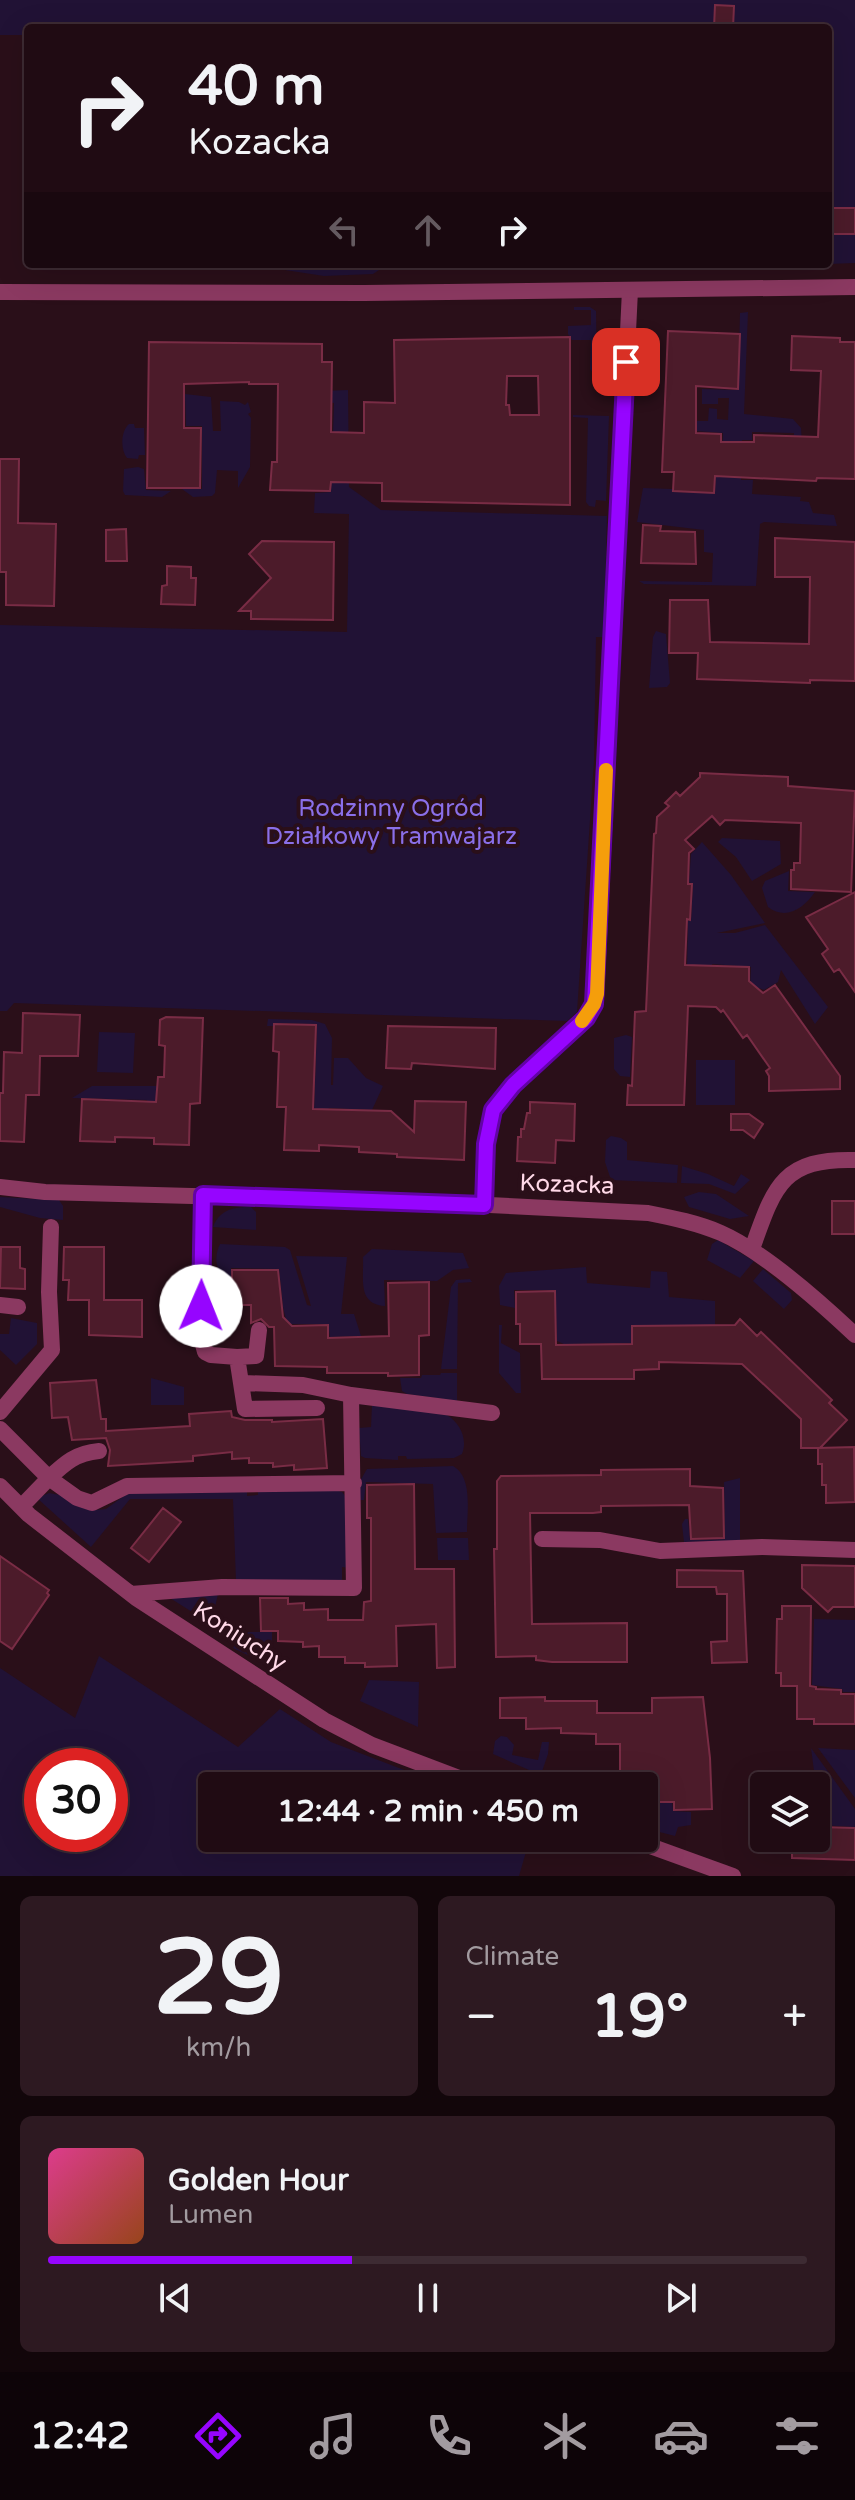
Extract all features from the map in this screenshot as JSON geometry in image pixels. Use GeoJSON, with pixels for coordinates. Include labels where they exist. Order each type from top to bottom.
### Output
{"type":"FeatureCollection","features":[{"type":"Feature","properties":{"kind":"street"},"geometry":{"type":"LineString","coordinates":[[0,292],[364,293],[855,287]]}},
{"type":"Feature","properties":{"kind":"street"},"geometry":{"type":"LineString","coordinates":[[484,1205],[486,1144],[493,1110],[513,1085],[586,1018],[596,999],[630,290]]}},
{"type":"Feature","properties":{"kind":"street"},"geometry":{"type":"LineString","coordinates":[[752,1249],[763,1217],[788,1176],[807,1163],[855,1160]]}},
{"type":"Feature","properties":{"kind":"street","name":"Kozacka"},"geometry":{"type":"LineString","coordinates":[[0,1187],[45,1192],[203,1195],[648,1213],[720,1232],[752,1249],[855,1335]]}},
{"type":"Feature","properties":{"kind":"street"},"geometry":{"type":"LineString","coordinates":[[203,1195],[202,1346],[211,1355],[256,1356],[259,1330]]}},
{"type":"Feature","properties":{"kind":"street"},"geometry":{"type":"LineString","coordinates":[[0,1412],[52,1350],[49,1292],[51,1227]]}},
{"type":"Feature","properties":{"kind":"street"},"geometry":{"type":"LineString","coordinates":[[0,1305],[18,1307]]}},
{"type":"Feature","properties":{"kind":"street"},"geometry":{"type":"LineString","coordinates":[[237,1357],[243,1383],[238,1409],[317,1408]]}},
{"type":"Feature","properties":{"kind":"street"},"geometry":{"type":"LineString","coordinates":[[243,1383],[303,1385],[351,1395],[492,1413]]}},
{"type":"Feature","properties":{"kind":"street"},"geometry":{"type":"LineString","coordinates":[[131,1594],[222,1587],[354,1588],[351,1395]]}},
{"type":"Feature","properties":{"kind":"street"},"geometry":{"type":"LineString","coordinates":[[0,1429],[49,1478],[77,1498],[92,1503],[98,1503],[127,1486],[354,1483]]}},
{"type":"Feature","properties":{"kind":"street"},"geometry":{"type":"LineString","coordinates":[[21,1507],[70,1458],[99,1451]]}},
{"type":"Feature","properties":{"kind":"street","name":"Koniuchy"},"geometry":{"type":"LineString","coordinates":[[0,1486],[79,1556],[131,1594],[324,1720],[372,1745],[443,1772]]}},
{"type":"Feature","properties":{"kind":"street"},"geometry":{"type":"LineString","coordinates":[[542,1539],[608,1540],[660,1551],[762,1547],[855,1550]]}},
{"type":"Feature","properties":{"kind":"street"},"geometry":{"type":"LineString","coordinates":[[658,1849],[733,1876]]}},
{"type":"Feature","properties":{"kind":"green space"},"geometry":{"type":"Polygon","coordinates":[[[0,0],[855,0],[855,263],[832,264],[832,24],[24,24],[24,35],[0,35],[0,0]]]}},
{"type":"Feature","properties":{"kind":"green space"},"geometry":{"type":"Polygon","coordinates":[[[271,268],[382,268],[373,274],[324,276],[271,268]]]}},
{"type":"Feature","properties":{"kind":"green space"},"geometry":{"type":"Polygon","coordinates":[[[574,307],[590,307],[596,311],[597,378],[590,369],[591,340],[572,340],[568,334],[568,326],[591,325],[591,310],[574,310],[574,307]]]}},
{"type":"Feature","properties":{"kind":"green space"},"geometry":{"type":"Polygon","coordinates":[[[748,312],[744,414],[793,419],[801,428],[802,444],[793,443],[794,433],[752,432],[752,440],[742,440],[741,480],[753,480],[752,494],[801,497],[800,501],[809,502],[813,513],[834,515],[837,526],[760,524],[756,586],[644,584],[639,581],[712,582],[713,553],[704,552],[704,530],[637,522],[643,488],[715,493],[716,464],[722,461],[723,433],[696,431],[697,421],[708,421],[709,408],[717,409],[717,419],[728,420],[729,398],[718,398],[718,404],[702,404],[702,389],[738,390],[740,313],[748,312]]]}},
{"type":"Feature","properties":{"kind":"green space","name":"Rodzinny Ogród Działkowy Tramwajarz"},"geometry":{"type":"Polygon","coordinates":[[[348,390],[349,487],[381,510],[607,516],[604,637],[596,637],[594,761],[577,1012],[567,1021],[14,1003],[7,1011],[0,1011],[0,625],[347,632],[349,514],[314,513],[315,493],[331,492],[334,403],[323,402],[323,391],[348,390]]]}},
{"type":"Feature","properties":{"kind":"green space"},"geometry":{"type":"Polygon","coordinates":[[[185,394],[211,397],[213,431],[221,431],[220,401],[245,405],[248,402],[251,412],[248,414],[251,418],[250,467],[238,488],[238,471],[217,470],[212,496],[193,497],[182,489],[202,489],[202,426],[186,426],[185,394]]]}},
{"type":"Feature","properties":{"kind":"green space"},"geometry":{"type":"Polygon","coordinates":[[[573,415],[609,416],[606,501],[596,500],[595,507],[586,502],[588,418],[573,415]]]}},
{"type":"Feature","properties":{"kind":"green space"},"geometry":{"type":"Polygon","coordinates":[[[129,424],[144,428],[145,455],[139,455],[138,459],[127,458],[123,450],[123,435],[129,424]]]}},
{"type":"Feature","properties":{"kind":"green space"},"geometry":{"type":"Polygon","coordinates":[[[124,469],[144,469],[146,490],[171,491],[162,497],[125,495],[124,469]]]}},
{"type":"Feature","properties":{"kind":"green space"},"geometry":{"type":"Polygon","coordinates":[[[656,631],[666,634],[670,683],[667,687],[649,688],[653,637],[656,631]]]}},
{"type":"Feature","properties":{"kind":"green space"},"geometry":{"type":"Polygon","coordinates":[[[722,838],[780,841],[781,864],[752,881],[736,857],[718,842],[722,838]]]}},
{"type":"Feature","properties":{"kind":"green space"},"geometry":{"type":"Polygon","coordinates":[[[702,842],[731,875],[765,923],[717,933],[735,933],[765,925],[828,1007],[815,1024],[781,970],[778,982],[764,990],[759,988],[755,993],[750,989],[751,967],[712,964],[712,967],[687,967],[693,884],[689,882],[691,854],[702,842]]]}},
{"type":"Feature","properties":{"kind":"green space"},"geometry":{"type":"Polygon","coordinates":[[[789,871],[788,891],[815,892],[794,911],[781,913],[768,907],[762,888],[765,881],[789,871]]]}},
{"type":"Feature","properties":{"kind":"green space"},"geometry":{"type":"Polygon","coordinates":[[[268,1019],[312,1020],[325,1024],[332,1038],[331,1085],[334,1058],[348,1058],[366,1078],[383,1086],[372,1110],[329,1108],[328,1112],[314,1111],[317,1027],[314,1024],[276,1023],[267,1026],[268,1019]]]}},
{"type":"Feature","properties":{"kind":"green space"},"geometry":{"type":"Polygon","coordinates":[[[99,1032],[135,1033],[133,1073],[97,1072],[99,1032]]]}},
{"type":"Feature","properties":{"kind":"green space"},"geometry":{"type":"Polygon","coordinates":[[[632,1037],[630,1077],[620,1076],[614,1069],[614,1038],[632,1037]]]}},
{"type":"Feature","properties":{"kind":"green space"},"geometry":{"type":"Polygon","coordinates":[[[696,1060],[735,1060],[735,1105],[696,1105],[696,1060]]]}},
{"type":"Feature","properties":{"kind":"green space"},"geometry":{"type":"Polygon","coordinates":[[[92,1086],[156,1086],[162,1088],[161,1105],[148,1104],[147,1100],[72,1098],[92,1086]]]}},
{"type":"Feature","properties":{"kind":"green space"},"geometry":{"type":"Polygon","coordinates":[[[611,1136],[627,1142],[627,1160],[678,1165],[677,1183],[611,1180],[605,1162],[606,1140],[611,1136]]]}},
{"type":"Feature","properties":{"kind":"green space"},"geometry":{"type":"Polygon","coordinates":[[[682,1166],[734,1186],[741,1174],[750,1180],[735,1194],[709,1184],[681,1183],[682,1166]]]}},
{"type":"Feature","properties":{"kind":"green space"},"geometry":{"type":"Polygon","coordinates":[[[699,1192],[716,1194],[749,1216],[730,1219],[689,1207],[684,1197],[699,1192]]]}},
{"type":"Feature","properties":{"kind":"green space"},"geometry":{"type":"Polygon","coordinates":[[[0,1197],[59,1200],[63,1206],[63,1220],[40,1218],[0,1207],[0,1197]]]}},
{"type":"Feature","properties":{"kind":"green space"},"geometry":{"type":"Polygon","coordinates":[[[251,1207],[256,1212],[256,1230],[213,1227],[228,1210],[251,1207]]]}},
{"type":"Feature","properties":{"kind":"green space"},"geometry":{"type":"Polygon","coordinates":[[[718,1240],[754,1261],[740,1278],[707,1260],[712,1244],[718,1240]]]}},
{"type":"Feature","properties":{"kind":"green space"},"geometry":{"type":"Polygon","coordinates":[[[220,1244],[285,1247],[290,1250],[307,1305],[311,1306],[296,1256],[347,1257],[341,1314],[354,1314],[361,1336],[330,1337],[328,1324],[287,1324],[279,1269],[231,1268],[231,1305],[219,1305],[219,1292],[226,1288],[224,1275],[216,1261],[220,1244]]]}},
{"type":"Feature","properties":{"kind":"green space"},"geometry":{"type":"Polygon","coordinates":[[[372,1249],[463,1253],[469,1268],[453,1270],[437,1281],[384,1280],[385,1306],[370,1301],[364,1289],[363,1257],[372,1249]]]}},
{"type":"Feature","properties":{"kind":"green space"},"geometry":{"type":"Polygon","coordinates":[[[586,1267],[587,1283],[650,1288],[651,1271],[667,1272],[669,1297],[715,1301],[715,1325],[632,1326],[631,1343],[564,1344],[557,1341],[555,1290],[514,1290],[515,1308],[500,1305],[499,1286],[506,1273],[586,1267]]]}},
{"type":"Feature","properties":{"kind":"green space"},"geometry":{"type":"Polygon","coordinates":[[[763,1269],[791,1293],[792,1300],[784,1309],[753,1281],[763,1269]]]}},
{"type":"Feature","properties":{"kind":"green space"},"geometry":{"type":"Polygon","coordinates":[[[470,1279],[472,1282],[458,1283],[457,1369],[441,1369],[451,1287],[456,1280],[470,1279]]]}},
{"type":"Feature","properties":{"kind":"green space"},"geometry":{"type":"Polygon","coordinates":[[[11,1318],[37,1323],[37,1344],[16,1365],[0,1350],[0,1334],[9,1334],[11,1318]]]}},
{"type":"Feature","properties":{"kind":"green space"},"geometry":{"type":"Polygon","coordinates":[[[499,1325],[502,1325],[501,1343],[520,1353],[521,1393],[516,1393],[499,1373],[499,1325]]]}},
{"type":"Feature","properties":{"kind":"green space"},"geometry":{"type":"Polygon","coordinates":[[[457,1373],[457,1401],[402,1391],[400,1378],[421,1378],[422,1375],[457,1373]]]}},
{"type":"Feature","properties":{"kind":"green space"},"geometry":{"type":"Polygon","coordinates":[[[151,1378],[184,1387],[184,1405],[151,1405],[151,1378]]]}},
{"type":"Feature","properties":{"kind":"green space"},"geometry":{"type":"Polygon","coordinates":[[[362,1401],[447,1415],[462,1432],[462,1454],[454,1458],[407,1459],[406,1456],[398,1456],[398,1460],[361,1456],[359,1428],[371,1427],[372,1405],[358,1404],[362,1401]]]}},
{"type":"Feature","properties":{"kind":"green space"},"geometry":{"type":"Polygon","coordinates":[[[453,1466],[464,1478],[466,1486],[467,1532],[436,1533],[433,1484],[366,1482],[364,1500],[360,1500],[360,1481],[367,1469],[453,1466]]]}},
{"type":"Feature","properties":{"kind":"green space"},"geometry":{"type":"Polygon","coordinates":[[[740,1478],[740,1541],[684,1542],[682,1524],[685,1519],[688,1519],[690,1540],[725,1539],[724,1482],[740,1478]]]}},
{"type":"Feature","properties":{"kind":"green space"},"geometry":{"type":"Polygon","coordinates":[[[247,1489],[247,1496],[258,1495],[258,1489],[331,1489],[342,1492],[346,1497],[350,1568],[342,1567],[342,1582],[236,1581],[233,1499],[130,1499],[91,1547],[37,1498],[49,1493],[60,1495],[96,1510],[106,1509],[128,1493],[247,1489]]]}},
{"type":"Feature","properties":{"kind":"green space"},"geometry":{"type":"Polygon","coordinates":[[[437,1538],[468,1538],[469,1560],[438,1560],[437,1538]]]}},
{"type":"Feature","properties":{"kind":"green space"},"geometry":{"type":"Polygon","coordinates":[[[218,1594],[211,1624],[170,1598],[218,1594]]]}},
{"type":"Feature","properties":{"kind":"green space"},"geometry":{"type":"Polygon","coordinates":[[[814,1619],[855,1620],[855,1692],[812,1685],[814,1619]]]}},
{"type":"Feature","properties":{"kind":"green space"},"geometry":{"type":"Polygon","coordinates":[[[242,1632],[272,1632],[272,1647],[256,1659],[233,1648],[242,1632]]]}},
{"type":"Feature","properties":{"kind":"green space"},"geometry":{"type":"Polygon","coordinates":[[[99,1656],[238,1747],[280,1709],[331,1742],[409,1772],[198,1772],[198,1852],[526,1852],[519,1876],[0,1876],[0,1668],[75,1718],[99,1656]]]}},
{"type":"Feature","properties":{"kind":"green space"},"geometry":{"type":"Polygon","coordinates":[[[369,1680],[419,1682],[418,1727],[360,1701],[369,1680]]]}},
{"type":"Feature","properties":{"kind":"green space"},"geometry":{"type":"Polygon","coordinates":[[[501,1736],[507,1737],[514,1745],[512,1755],[538,1760],[542,1742],[549,1742],[542,1772],[529,1772],[493,1754],[495,1741],[501,1736]]]}},
{"type":"Feature","properties":{"kind":"green space"},"geometry":{"type":"Polygon","coordinates":[[[655,1747],[656,1772],[644,1772],[655,1747]]]}},
{"type":"Feature","properties":{"kind":"green space"},"geometry":{"type":"Polygon","coordinates":[[[811,1748],[828,1772],[814,1772],[811,1748]]]}},
{"type":"Feature","properties":{"kind":"green space"},"geometry":{"type":"Polygon","coordinates":[[[818,1748],[855,1750],[855,1798],[818,1748]]]}},
{"type":"Feature","properties":{"kind":"green space"},"geometry":{"type":"Polygon","coordinates":[[[830,1774],[855,1809],[855,1827],[830,1826],[830,1774]]]}},
{"type":"Feature","properties":{"kind":"green space"},"geometry":{"type":"Polygon","coordinates":[[[658,1801],[672,1802],[673,1811],[691,1812],[691,1825],[678,1827],[675,1836],[658,1832],[658,1801]]]}},
{"type":"Feature","properties":{"kind":"building"},"geometry":{"type":"Polygon","coordinates":[[[715,5],[734,6],[733,24],[714,24],[715,5]]]}},
{"type":"Feature","properties":{"kind":"building"},"geometry":{"type":"Polygon","coordinates":[[[832,208],[855,208],[855,234],[832,234],[832,208]]]}},
{"type":"Feature","properties":{"kind":"building"},"geometry":{"type":"Polygon","coordinates":[[[668,331],[740,334],[738,389],[696,386],[696,433],[721,434],[721,442],[754,442],[754,435],[818,437],[821,371],[791,370],[792,336],[840,338],[840,342],[855,342],[855,479],[817,478],[816,481],[715,476],[714,493],[673,491],[674,472],[662,472],[668,331]]]}},
{"type":"Feature","properties":{"kind":"building"},"geometry":{"type":"Polygon","coordinates":[[[570,337],[570,505],[382,501],[382,483],[331,482],[330,491],[270,490],[272,462],[277,462],[278,384],[249,382],[184,384],[184,428],[201,428],[200,488],[147,488],[149,342],[322,344],[322,362],[332,362],[331,432],[364,433],[364,402],[395,403],[394,340],[570,337]],[[507,376],[506,405],[509,405],[510,415],[539,415],[538,376],[507,376]]]}},
{"type":"Feature","properties":{"kind":"building"},"geometry":{"type":"Polygon","coordinates":[[[0,459],[19,459],[18,523],[56,524],[54,606],[6,605],[6,572],[0,572],[0,459]]]}},
{"type":"Feature","properties":{"kind":"building"},"geometry":{"type":"Polygon","coordinates":[[[643,525],[661,526],[660,531],[695,532],[696,564],[641,563],[643,525]]]}},
{"type":"Feature","properties":{"kind":"building"},"geometry":{"type":"Polygon","coordinates":[[[126,529],[127,561],[106,561],[106,530],[126,529]]]}},
{"type":"Feature","properties":{"kind":"building"},"geometry":{"type":"Polygon","coordinates":[[[775,538],[855,542],[855,681],[810,680],[810,683],[697,679],[698,653],[669,653],[670,600],[708,600],[710,642],[809,644],[810,577],[775,577],[775,538]]]}},
{"type":"Feature","properties":{"kind":"building"},"geometry":{"type":"Polygon","coordinates":[[[262,541],[334,542],[333,620],[251,619],[251,611],[239,611],[271,578],[249,554],[262,541]]]}},
{"type":"Feature","properties":{"kind":"building"},"geometry":{"type":"Polygon","coordinates":[[[167,566],[191,567],[191,578],[196,578],[195,605],[161,604],[162,586],[167,585],[167,566]]]}},
{"type":"Feature","properties":{"kind":"building"},"geometry":{"type":"Polygon","coordinates":[[[700,773],[788,777],[788,786],[855,791],[851,892],[791,889],[791,870],[794,870],[794,863],[800,863],[801,823],[725,820],[720,825],[712,816],[685,840],[694,849],[689,853],[688,884],[692,884],[685,965],[749,967],[749,981],[763,993],[775,985],[840,1076],[840,1089],[769,1091],[766,1071],[770,1068],[747,1035],[743,1038],[723,1010],[688,1006],[684,1105],[627,1105],[628,1085],[632,1086],[635,1012],[646,1011],[657,817],[669,806],[665,803],[676,792],[680,796],[700,777],[700,773]]]}},
{"type":"Feature","properties":{"kind":"building"},"geometry":{"type":"Polygon","coordinates":[[[855,892],[855,992],[839,969],[834,972],[822,954],[828,949],[806,917],[855,892]]]}},
{"type":"Feature","properties":{"kind":"building"},"geometry":{"type":"Polygon","coordinates":[[[23,1013],[80,1015],[78,1056],[40,1056],[39,1095],[26,1095],[24,1142],[0,1141],[4,1052],[22,1053],[23,1013]]]}},
{"type":"Feature","properties":{"kind":"building"},"geometry":{"type":"Polygon","coordinates":[[[166,1017],[203,1018],[200,1103],[190,1104],[189,1145],[154,1144],[154,1138],[115,1137],[115,1142],[80,1141],[82,1099],[156,1102],[158,1077],[164,1077],[165,1046],[159,1045],[160,1020],[166,1017]]]}},
{"type":"Feature","properties":{"kind":"building"},"geometry":{"type":"Polygon","coordinates":[[[274,1024],[316,1025],[313,1109],[391,1111],[414,1132],[415,1101],[466,1102],[464,1160],[397,1157],[397,1154],[359,1152],[359,1147],[319,1145],[319,1151],[284,1150],[286,1107],[277,1107],[279,1052],[273,1051],[274,1024]]]}},
{"type":"Feature","properties":{"kind":"building"},"geometry":{"type":"Polygon","coordinates":[[[388,1026],[496,1028],[495,1069],[412,1063],[411,1069],[386,1068],[388,1026]]]}},
{"type":"Feature","properties":{"kind":"building"},"geometry":{"type":"Polygon","coordinates":[[[530,1102],[575,1104],[574,1141],[556,1140],[555,1163],[517,1161],[518,1137],[524,1129],[527,1113],[530,1113],[530,1102]]]}},
{"type":"Feature","properties":{"kind":"building"},"geometry":{"type":"Polygon","coordinates":[[[731,1114],[749,1114],[763,1124],[754,1138],[743,1130],[731,1130],[731,1114]]]}},
{"type":"Feature","properties":{"kind":"building"},"geometry":{"type":"Polygon","coordinates":[[[832,1201],[855,1201],[855,1234],[832,1234],[832,1201]]]}},
{"type":"Feature","properties":{"kind":"building"},"geometry":{"type":"Polygon","coordinates":[[[1,1247],[20,1247],[20,1268],[25,1269],[25,1289],[0,1288],[1,1247]]]}},
{"type":"Feature","properties":{"kind":"building"},"geometry":{"type":"Polygon","coordinates":[[[64,1247],[104,1247],[104,1300],[142,1300],[142,1337],[89,1335],[89,1300],[68,1300],[69,1280],[63,1280],[64,1247]]]}},
{"type":"Feature","properties":{"kind":"building"},"geometry":{"type":"Polygon","coordinates":[[[232,1270],[278,1270],[283,1317],[292,1326],[328,1325],[328,1338],[389,1336],[388,1283],[429,1282],[429,1335],[419,1336],[419,1375],[327,1373],[327,1367],[275,1366],[274,1327],[269,1327],[261,1319],[251,1323],[251,1305],[232,1305],[232,1270]]]}},
{"type":"Feature","properties":{"kind":"building"},"geometry":{"type":"Polygon","coordinates":[[[555,1291],[556,1345],[632,1344],[632,1326],[735,1325],[740,1319],[757,1336],[761,1332],[832,1400],[829,1403],[847,1420],[820,1448],[801,1448],[801,1419],[742,1364],[659,1362],[659,1369],[634,1370],[634,1379],[542,1379],[541,1344],[520,1344],[520,1324],[516,1324],[516,1292],[555,1291]]]}},
{"type":"Feature","properties":{"kind":"building"},"geometry":{"type":"Polygon","coordinates":[[[96,1380],[101,1419],[106,1419],[106,1431],[190,1426],[189,1414],[231,1411],[232,1417],[245,1420],[323,1419],[327,1468],[294,1470],[294,1465],[273,1467],[273,1463],[249,1463],[249,1458],[232,1459],[232,1452],[193,1456],[193,1461],[108,1466],[110,1450],[106,1438],[72,1440],[68,1417],[52,1418],[50,1383],[96,1380]]]}},
{"type":"Feature","properties":{"kind":"building"},"geometry":{"type":"Polygon","coordinates":[[[854,1447],[855,1502],[826,1503],[826,1485],[822,1485],[818,1448],[854,1447]]]}},
{"type":"Feature","properties":{"kind":"building"},"geometry":{"type":"Polygon","coordinates":[[[690,1469],[690,1486],[723,1488],[724,1538],[691,1539],[689,1505],[601,1506],[601,1512],[593,1513],[530,1513],[532,1624],[627,1623],[627,1662],[552,1662],[536,1660],[536,1656],[496,1657],[494,1549],[497,1549],[497,1481],[501,1476],[601,1475],[601,1470],[690,1469]]]}},
{"type":"Feature","properties":{"kind":"building"},"geometry":{"type":"Polygon","coordinates":[[[414,1484],[415,1569],[454,1569],[455,1667],[437,1668],[436,1624],[396,1626],[397,1666],[365,1667],[365,1663],[345,1663],[345,1657],[319,1657],[319,1646],[303,1647],[303,1642],[278,1641],[278,1631],[261,1631],[260,1598],[288,1598],[288,1604],[304,1603],[304,1610],[328,1609],[328,1620],[363,1620],[364,1602],[371,1601],[371,1518],[367,1518],[367,1485],[414,1484]]]}},
{"type":"Feature","properties":{"kind":"building"},"geometry":{"type":"Polygon","coordinates":[[[163,1508],[181,1522],[149,1562],[131,1548],[163,1508]]]}},
{"type":"Feature","properties":{"kind":"building"},"geometry":{"type":"Polygon","coordinates":[[[0,1556],[49,1590],[49,1595],[12,1649],[0,1641],[0,1556]]]}},
{"type":"Feature","properties":{"kind":"building"},"geometry":{"type":"Polygon","coordinates":[[[802,1565],[855,1566],[855,1607],[833,1607],[828,1612],[802,1588],[802,1565]]]}},
{"type":"Feature","properties":{"kind":"building"},"geometry":{"type":"Polygon","coordinates":[[[677,1570],[743,1571],[747,1662],[712,1663],[711,1642],[727,1641],[727,1594],[717,1594],[716,1587],[677,1587],[677,1570]]]}},
{"type":"Feature","properties":{"kind":"building"},"geometry":{"type":"Polygon","coordinates":[[[782,1606],[811,1606],[810,1686],[841,1690],[841,1694],[855,1694],[855,1724],[814,1724],[814,1719],[797,1719],[797,1686],[781,1686],[781,1673],[776,1673],[777,1619],[782,1619],[782,1606]]]}},
{"type":"Feature","properties":{"kind":"building"},"geometry":{"type":"Polygon","coordinates":[[[703,1697],[712,1809],[674,1810],[674,1802],[658,1802],[658,1772],[620,1772],[620,1744],[596,1744],[596,1734],[561,1733],[561,1728],[526,1729],[526,1718],[500,1718],[500,1698],[597,1701],[597,1713],[652,1713],[652,1698],[703,1697]]]}},
{"type":"Feature","properties":{"kind":"building"},"geometry":{"type":"Polygon","coordinates":[[[830,1827],[855,1828],[855,1860],[792,1858],[792,1852],[830,1852],[830,1827]]]}},
{"type":"Feature","properties":{"kind":"slow traffic"},"geometry":{"type":"LineString","coordinates":[[582,1021],[589,1014],[597,994],[606,770]]}},
{"type":"Feature","properties":{"kind":"route"},"geometry":{"type":"LineString","coordinates":[[201,1306],[203,1195],[484,1205],[487,1133],[497,1102],[586,1018],[594,1004],[597,994],[626,362]]}}]}
